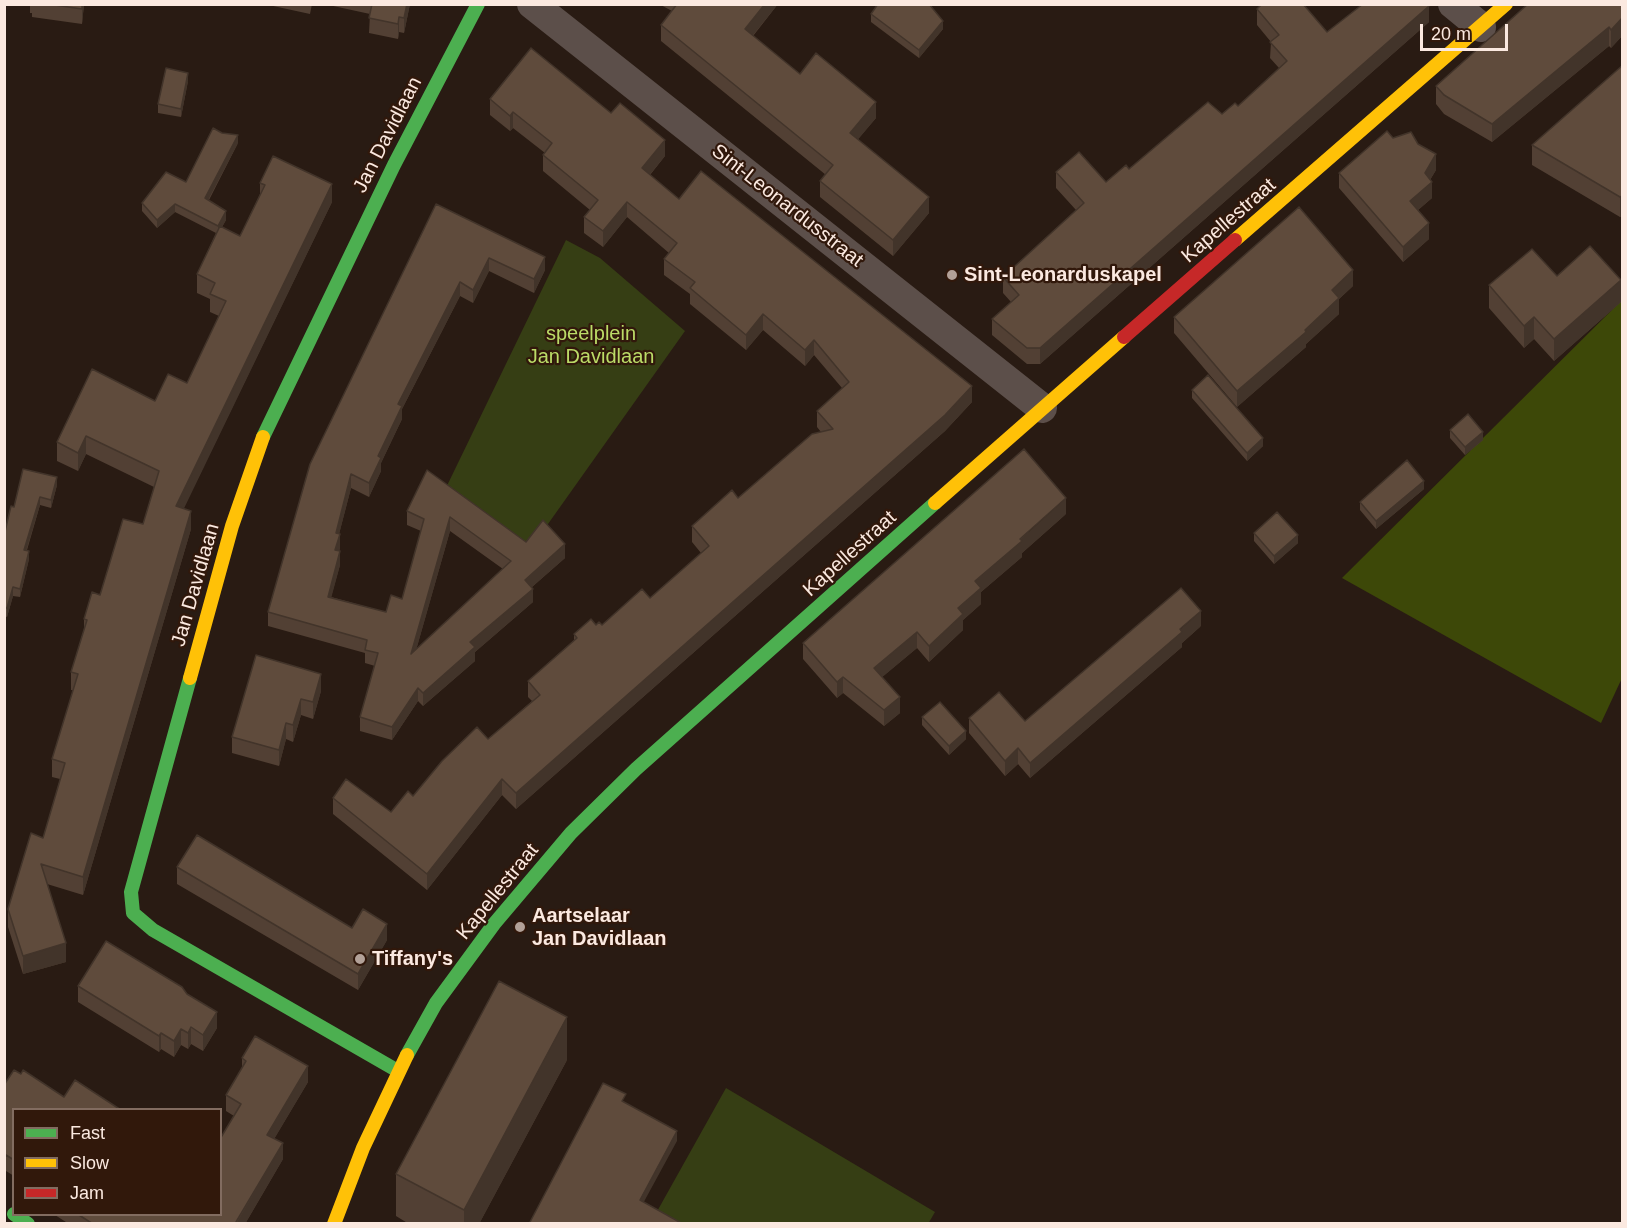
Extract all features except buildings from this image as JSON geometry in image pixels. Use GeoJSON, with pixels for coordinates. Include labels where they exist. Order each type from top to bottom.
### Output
{"type":"FeatureCollection","features":[{"type":"Feature","properties":{"kind":"street","name":"Jan Davidlaan"},"geometry":{"type":"LineString","coordinates":[[398,1071],[153,930],[133,913],[131,892],[232,526],[264,435],[394,165],[478,4]]}},
{"type":"Feature","properties":{"kind":"street","name":"Sint-Leonardusstraat"},"geometry":{"type":"LineString","coordinates":[[532,4],[1042,408]]}},
{"type":"Feature","properties":{"kind":"street"},"geometry":{"type":"LineString","coordinates":[[1453,4],[1481,27]]}},
{"type":"Feature","properties":{"kind":"street","name":"Kapellestraat"},"geometry":{"type":"LineString","coordinates":[[334,1224],[363,1148],[398,1071],[436,1003],[494,924],[572,833],[636,769],[1042,408],[1506,4]]}},
{"type":"Feature","properties":{"kind":"green space","name":"speelplein Jan Davidlaan"},"geometry":{"type":"Polygon","coordinates":[[[566,240],[600,258],[685,331],[526,555],[442,496],[566,240]]]}},
{"type":"Feature","properties":{"kind":"green space"},"geometry":{"type":"Polygon","coordinates":[[[1622,300],[1622,678],[1601,723],[1342,578],[1622,300]]]}},
{"type":"Feature","properties":{"kind":"green space"},"geometry":{"type":"Polygon","coordinates":[[[726,1088],[935,1212],[928,1224],[650,1224],[726,1088]]]}},
{"type":"Feature","properties":{"kind":"traffic: fast"},"geometry":{"type":"LineString","coordinates":[[263,437],[394,165],[478,4]]}},
{"type":"Feature","properties":{"kind":"traffic: fast"},"geometry":{"type":"LineString","coordinates":[[407,1055],[436,1003],[494,924],[571,833],[636,769],[935,503]]}},
{"type":"Feature","properties":{"kind":"traffic: fast"},"geometry":{"type":"LineString","coordinates":[[190,678],[131,892],[133,913],[153,930],[398,1071]]}},
{"type":"Feature","properties":{"kind":"traffic: fast"},"geometry":{"type":"LineString","coordinates":[[17,1216],[28,1224]]}},
{"type":"Feature","properties":{"kind":"traffic: slow"},"geometry":{"type":"LineString","coordinates":[[1235,240],[1506,4]]}},
{"type":"Feature","properties":{"kind":"traffic: slow"},"geometry":{"type":"LineString","coordinates":[[935,503],[1124,337]]}},
{"type":"Feature","properties":{"kind":"traffic: slow"},"geometry":{"type":"LineString","coordinates":[[190,678],[232,526],[263,437]]}},
{"type":"Feature","properties":{"kind":"traffic: slow"},"geometry":{"type":"LineString","coordinates":[[334,1224],[363,1148],[407,1055]]}},
{"type":"Feature","properties":{"kind":"traffic: jam"},"geometry":{"type":"LineString","coordinates":[[1124,337],[1235,240]]}},
{"type":"Feature","properties":{"kind":"place","name":"Sint-Leonarduskapel"},"geometry":{"type":"Point","coordinates":[952,275]}},
{"type":"Feature","properties":{"kind":"place","name":"Aartselaar Jan Davidlaan"},"geometry":{"type":"Point","coordinates":[520,927]}},
{"type":"Feature","properties":{"kind":"place","name":"Tiffany's"},"geometry":{"type":"Point","coordinates":[360,959]}}]}
